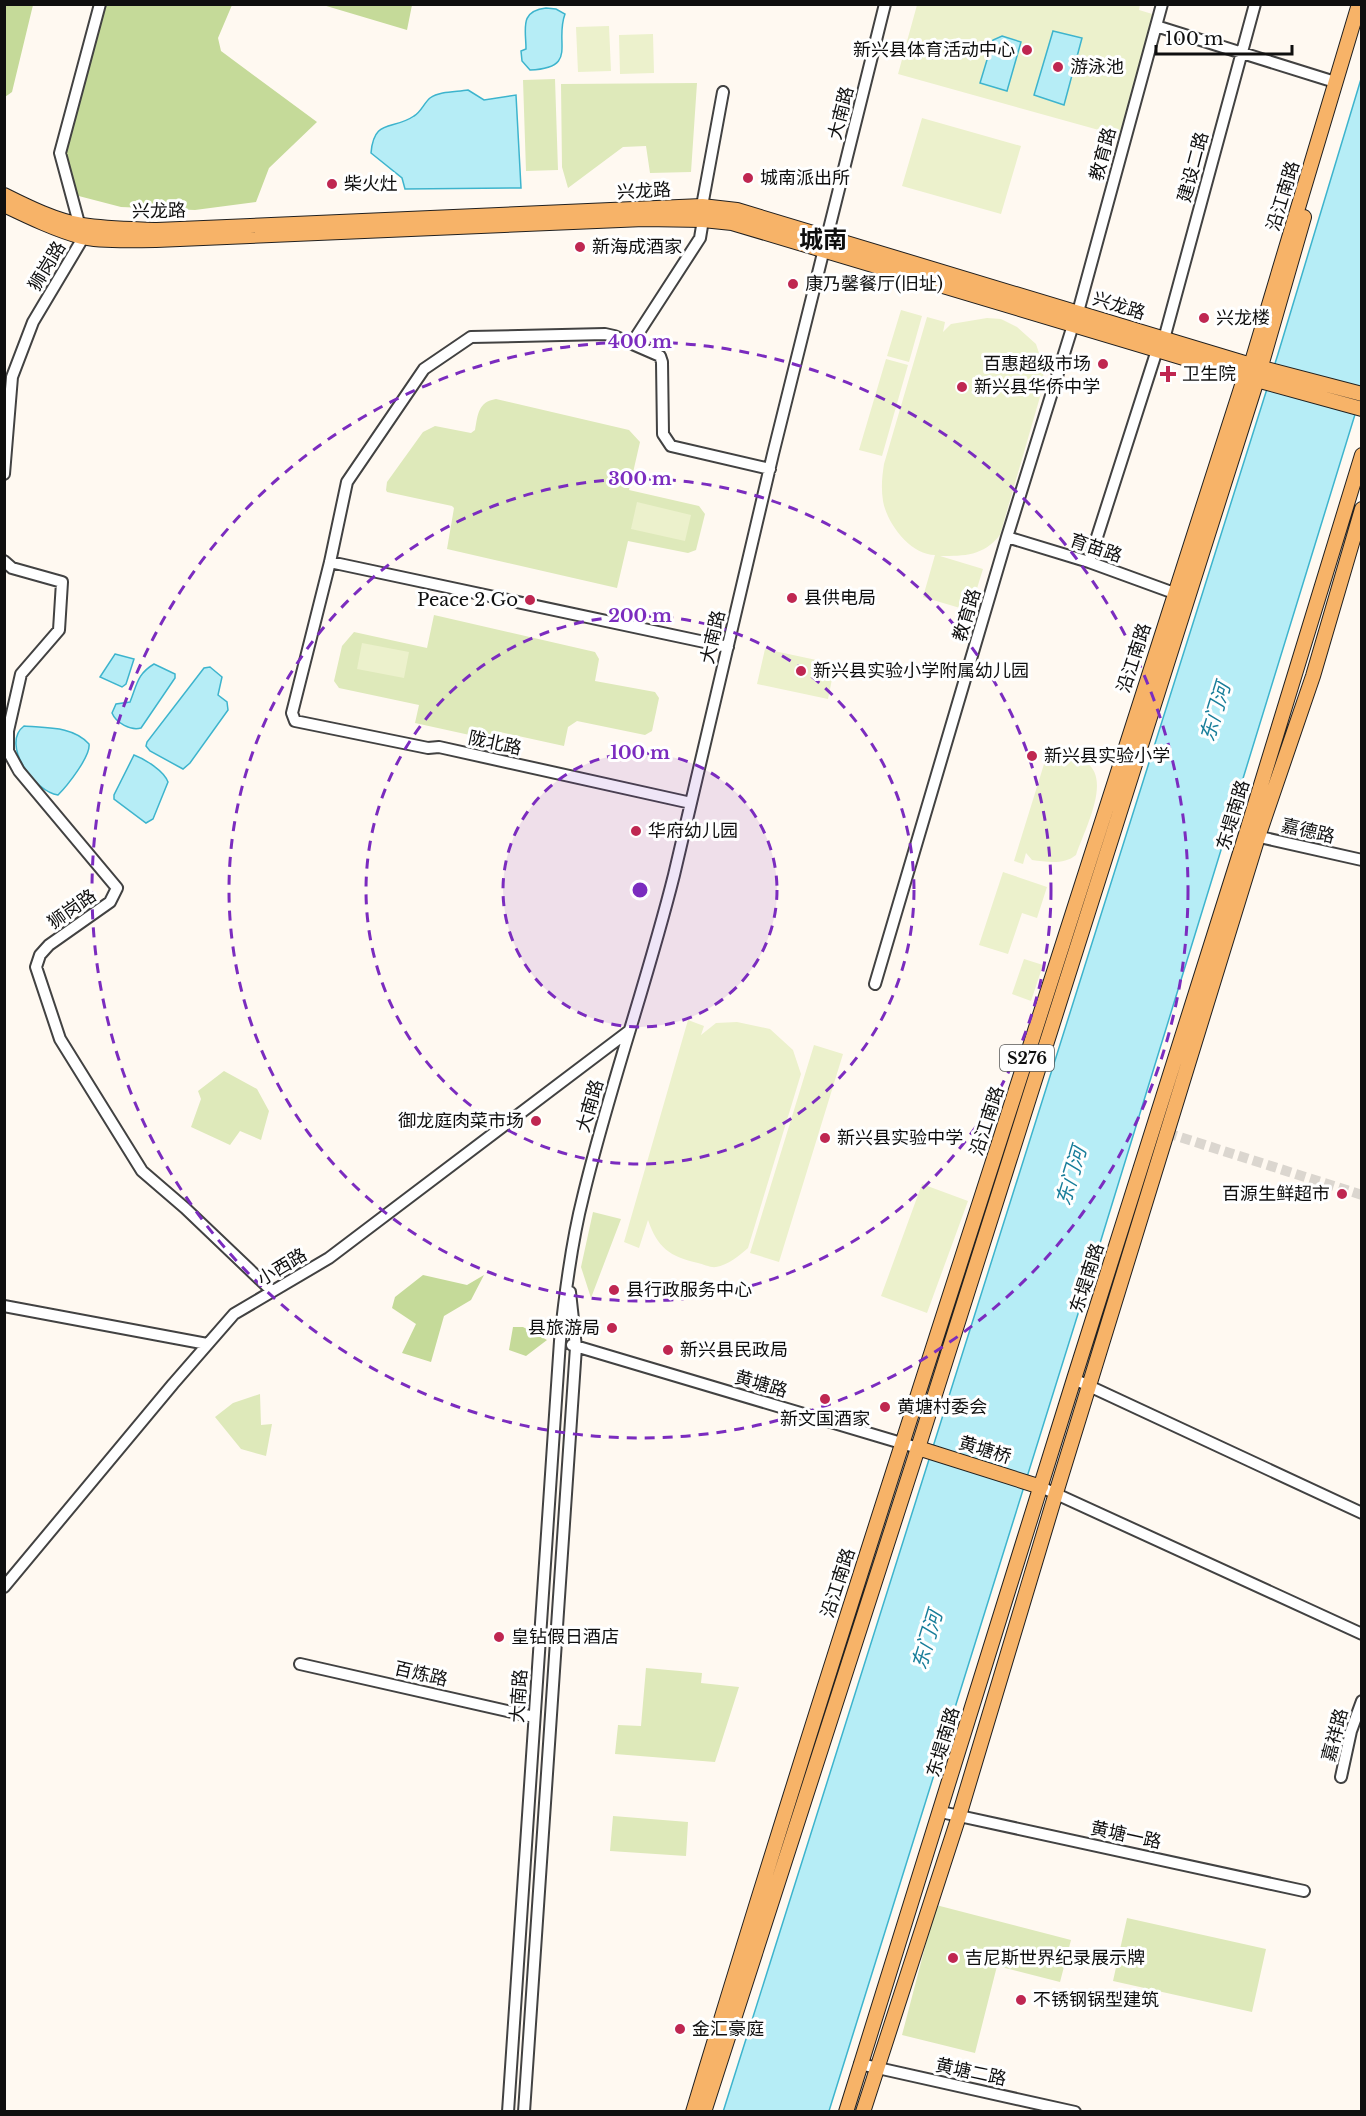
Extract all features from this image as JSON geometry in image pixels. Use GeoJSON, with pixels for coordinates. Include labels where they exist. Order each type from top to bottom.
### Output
{"type":"FeatureCollection","features":[{"type":"Feature","properties":{"kind":"main road","name":"沿江南路"},"geometry":{"type":"LineString","coordinates":[[693,2112],[902,1443],[1173,593],[1258,374],[1335,82],[1359,4]]}},
{"type":"Feature","properties":{"kind":"main road","name":"沿江南路"},"geometry":{"type":"LineString","coordinates":[[705,2112],[1258,374],[1362,22]]}},
{"type":"Feature","properties":{"kind":"main road","name":"兴龙路"},"geometry":{"type":"LineString","coordinates":[[4,195],[82,231]]}},
{"type":"Feature","properties":{"kind":"main road","name":"兴龙路"},"geometry":{"type":"LineString","coordinates":[[4,205],[26,216],[82,231],[156,240],[644,219],[736,210],[828,236],[1076,319]]}},
{"type":"Feature","properties":{"kind":"main road","name":"兴龙路"},"geometry":{"type":"LineString","coordinates":[[703,213],[825,250],[1076,319],[1258,374]]}},
{"type":"Feature","properties":{"kind":"main road"},"geometry":{"type":"LineString","coordinates":[[1258,374],[1362,394]]}},
{"type":"Feature","properties":{"kind":"main road"},"geometry":{"type":"LineString","coordinates":[[1258,374],[1362,409]]}},
{"type":"Feature","properties":{"kind":"main road","name":"东堤南路"},"geometry":{"type":"LineString","coordinates":[[862,2112],[959,1816],[1089,1386],[1362,455]]}},
{"type":"Feature","properties":{"kind":"main road","name":"东堤南路"},"geometry":{"type":"LineString","coordinates":[[846,2112],[1074,1379],[1252,836],[1312,676],[1362,510]]}},
{"type":"Feature","properties":{"kind":"main road","name":"黄塘桥"},"geometry":{"type":"LineString","coordinates":[[918,1448],[1041,1487]]}},
{"type":"Feature","properties":{"kind":"street","name":"狮岗路"},"geometry":{"type":"LineString","coordinates":[[4,474],[12,377],[33,322],[82,231],[60,153],[100,4]]}},
{"type":"Feature","properties":{"kind":"street","name":"大南路"},"geometry":{"type":"LineString","coordinates":[[508,2112],[560,1341],[568,1276],[582,1199],[599,1132],[658,938],[770,469],[885,4]]}},
{"type":"Feature","properties":{"kind":"street","name":"教育路"},"geometry":{"type":"LineString","coordinates":[[874,984],[1007,537],[1076,319],[1162,4]]}},
{"type":"Feature","properties":{"kind":"street","name":"建设二路"},"geometry":{"type":"LineString","coordinates":[[1089,561],[1160,344],[1255,4]]}},
{"type":"Feature","properties":{"kind":"street"},"geometry":{"type":"LineString","coordinates":[[1156,26],[1335,82]]}},
{"type":"Feature","properties":{"kind":"street"},"geometry":{"type":"LineString","coordinates":[[632,343],[700,238],[723,92]]}},
{"type":"Feature","properties":{"kind":"street"},"geometry":{"type":"LineString","coordinates":[[728,647],[330,562],[347,482],[424,369],[471,337],[604,334],[632,343],[660,356],[663,434],[671,446],[770,469]]}},
{"type":"Feature","properties":{"kind":"street","name":"育苗路"},"geometry":{"type":"LineString","coordinates":[[1007,537],[1089,561],[1173,593]]}},
{"type":"Feature","properties":{"kind":"street","name":"狮岗路"},"geometry":{"type":"LineString","coordinates":[[4,561],[12,568],[62,582],[59,630],[21,674],[8,731],[6,752],[19,771],[117,888],[110,902],[49,945],[40,955],[36,967],[60,1039],[142,1171],[185,1208],[272,1291]]}},
{"type":"Feature","properties":{"kind":"street","name":"陇北路"},"geometry":{"type":"LineString","coordinates":[[330,562],[293,717],[295,721],[428,748],[439,747],[691,803]]}},
{"type":"Feature","properties":{"kind":"street","name":"嘉德路"},"geometry":{"type":"LineString","coordinates":[[1252,836],[1362,860]]}},
{"type":"Feature","properties":{"kind":"street","name":"小西路"},"geometry":{"type":"LineString","coordinates":[[4,1587],[234,1314],[329,1258],[629,1031]]}},
{"type":"Feature","properties":{"kind":"street","name":"大南路"},"geometry":{"type":"LineString","coordinates":[[524,2112],[576,1347],[568,1276]]}},
{"type":"Feature","properties":{"kind":"street"},"geometry":{"type":"LineString","coordinates":[[4,1306],[207,1344]]}},
{"type":"Feature","properties":{"kind":"street","name":"黄塘路"},"geometry":{"type":"LineString","coordinates":[[560,1341],[918,1448]]}},
{"type":"Feature","properties":{"kind":"street"},"geometry":{"type":"LineString","coordinates":[[1074,1379],[1362,1513]]}},
{"type":"Feature","properties":{"kind":"street"},"geometry":{"type":"LineString","coordinates":[[1041,1487],[1362,1634]]}},
{"type":"Feature","properties":{"kind":"street","name":"百炼路"},"geometry":{"type":"LineString","coordinates":[[300,1664],[534,1717]]}},
{"type":"Feature","properties":{"kind":"street","name":"嘉祥路"},"geometry":{"type":"LineString","coordinates":[[1341,1777],[1351,1731],[1362,1701]]}},
{"type":"Feature","properties":{"kind":"street","name":"黄塘一路"},"geometry":{"type":"LineString","coordinates":[[941,1812],[1304,1892]]}},
{"type":"Feature","properties":{"kind":"street","name":"黄塘二路"},"geometry":{"type":"LineString","coordinates":[[860,2064],[1075,2112]]}},
{"type":"Feature","properties":{"kind":"green space"},"geometry":{"type":"Polygon","coordinates":[[[5,4],[33,5],[12,92],[5,97],[5,4]]]}},
{"type":"Feature","properties":{"kind":"green space"},"geometry":{"type":"Polygon","coordinates":[[[412,4],[407,30],[323,5],[412,4]]]}},
{"type":"Feature","properties":{"kind":"green space","name":"新兴县体育活动中心"},"geometry":{"type":"Polygon","coordinates":[[[1140,4],[1139,10],[1159,16],[1124,137],[898,74],[917,5],[1140,4]]]}},
{"type":"Feature","properties":{"kind":"green space"},"geometry":{"type":"Polygon","coordinates":[[[100,5],[232,5],[218,38],[221,51],[317,122],[269,168],[256,202],[195,210],[121,207],[71,194],[60,153],[100,5]]]}},
{"type":"Feature","properties":{"kind":"green space"},"geometry":{"type":"Polygon","coordinates":[[[609,26],[611,71],[578,72],[576,27],[609,26]]]}},
{"type":"Feature","properties":{"kind":"green space"},"geometry":{"type":"Polygon","coordinates":[[[653,34],[654,73],[620,74],[619,35],[653,34]]]}},
{"type":"Feature","properties":{"kind":"green space"},"geometry":{"type":"Polygon","coordinates":[[[555,79],[558,170],[526,171],[523,80],[555,79]]]}},
{"type":"Feature","properties":{"kind":"green space"},"geometry":{"type":"Polygon","coordinates":[[[697,83],[691,172],[650,173],[646,146],[623,147],[568,188],[562,167],[561,84],[697,83]]]}},
{"type":"Feature","properties":{"kind":"green space"},"geometry":{"type":"Polygon","coordinates":[[[922,118],[1021,146],[1001,214],[902,186],[922,118]]]}},
{"type":"Feature","properties":{"kind":"green space"},"geometry":{"type":"Polygon","coordinates":[[[901,310],[922,316],[909,362],[887,356],[901,310]]]}},
{"type":"Feature","properties":{"kind":"green space"},"geometry":{"type":"Polygon","coordinates":[[[927,317],[945,322],[943,332],[951,324],[987,318],[1001,319],[1017,327],[1036,344],[1044,368],[1042,390],[1000,535],[980,551],[958,556],[940,556],[983,569],[970,611],[923,597],[935,555],[917,550],[902,537],[889,519],[883,501],[884,464],[927,317]]]}},
{"type":"Feature","properties":{"kind":"green space"},"geometry":{"type":"Polygon","coordinates":[[[886,359],[908,365],[882,456],[859,450],[886,359]]]}},
{"type":"Feature","properties":{"kind":"green space"},"geometry":{"type":"Polygon","coordinates":[[[496,399],[629,430],[640,442],[629,490],[699,506],[705,514],[696,550],[688,553],[628,541],[617,588],[447,549],[454,508],[387,492],[387,482],[423,432],[435,426],[471,433],[475,430],[482,406],[496,399]]]}},
{"type":"Feature","properties":{"kind":"green space"},"geometry":{"type":"Polygon","coordinates":[[[637,502],[691,515],[685,541],[631,529],[637,502]]]}},
{"type":"Feature","properties":{"kind":"green space"},"geometry":{"type":"Polygon","coordinates":[[[434,615],[595,652],[599,659],[595,681],[655,692],[659,698],[652,731],[645,735],[577,721],[568,727],[564,746],[500,732],[497,741],[415,723],[419,705],[339,688],[334,681],[342,646],[354,632],[427,648],[434,615]]]}},
{"type":"Feature","properties":{"kind":"green space"},"geometry":{"type":"Polygon","coordinates":[[[362,643],[409,652],[404,678],[357,669],[362,643]]]}},
{"type":"Feature","properties":{"kind":"green space"},"geometry":{"type":"Polygon","coordinates":[[[765,649],[835,664],[828,699],[757,684],[765,649]]]}},
{"type":"Feature","properties":{"kind":"green space"},"geometry":{"type":"Polygon","coordinates":[[[1049,748],[1057,752],[1056,759],[1060,756],[1080,759],[1091,767],[1096,779],[1093,809],[1076,855],[1061,862],[1049,862],[1032,860],[1026,853],[1023,864],[1014,861],[1049,748]]]}},
{"type":"Feature","properties":{"kind":"green space"},"geometry":{"type":"Polygon","coordinates":[[[1003,872],[1047,887],[1037,918],[1022,913],[1008,954],[979,945],[1003,872]]]}},
{"type":"Feature","properties":{"kind":"green space"},"geometry":{"type":"Polygon","coordinates":[[[1024,959],[1043,965],[1031,1001],[1012,994],[1024,959]]]}},
{"type":"Feature","properties":{"kind":"green space"},"geometry":{"type":"Polygon","coordinates":[[[688,1020],[704,1026],[701,1035],[716,1023],[737,1022],[770,1029],[793,1050],[801,1074],[748,1248],[729,1262],[716,1267],[688,1261],[672,1254],[660,1244],[648,1220],[639,1248],[624,1242],[688,1020]]]}},
{"type":"Feature","properties":{"kind":"green space"},"geometry":{"type":"Polygon","coordinates":[[[814,1045],[843,1054],[779,1262],[750,1253],[814,1045]]]}},
{"type":"Feature","properties":{"kind":"green space"},"geometry":{"type":"Polygon","coordinates":[[[224,1071],[257,1089],[269,1111],[261,1140],[240,1131],[230,1145],[191,1127],[201,1099],[198,1091],[224,1071]]]}},
{"type":"Feature","properties":{"kind":"green space"},"geometry":{"type":"Polygon","coordinates":[[[922,1184],[968,1201],[927,1313],[881,1296],[922,1184]]]}},
{"type":"Feature","properties":{"kind":"green space"},"geometry":{"type":"Polygon","coordinates":[[[593,1212],[621,1219],[591,1298],[581,1267],[593,1212]]]}},
{"type":"Feature","properties":{"kind":"green space"},"geometry":{"type":"Polygon","coordinates":[[[423,1275],[467,1285],[484,1275],[471,1300],[444,1316],[431,1362],[402,1353],[416,1324],[392,1308],[395,1297],[423,1275]]]}},
{"type":"Feature","properties":{"kind":"green space"},"geometry":{"type":"Polygon","coordinates":[[[513,1327],[523,1327],[547,1340],[526,1356],[509,1350],[513,1327]]]}},
{"type":"Feature","properties":{"kind":"green space"},"geometry":{"type":"Polygon","coordinates":[[[260,1394],[261,1425],[272,1424],[266,1456],[241,1449],[215,1417],[233,1403],[260,1394]]]}},
{"type":"Feature","properties":{"kind":"green space"},"geometry":{"type":"Polygon","coordinates":[[[646,1668],[702,1673],[701,1683],[739,1687],[715,1762],[615,1754],[618,1725],[641,1726],[646,1668]]]}},
{"type":"Feature","properties":{"kind":"green space"},"geometry":{"type":"Polygon","coordinates":[[[613,1816],[688,1822],[686,1856],[610,1851],[613,1816]]]}},
{"type":"Feature","properties":{"kind":"green space"},"geometry":{"type":"Polygon","coordinates":[[[936,1905],[1071,1940],[1060,1982],[997,1966],[975,2053],[902,2035],[936,1905]]]}},
{"type":"Feature","properties":{"kind":"green space"},"geometry":{"type":"Polygon","coordinates":[[[1127,1918],[1266,1949],[1252,2012],[1113,1981],[1127,1918]]]}},
{"type":"Feature","properties":{"kind":"water"},"geometry":{"type":"Polygon","coordinates":[[[546,8],[556,9],[565,14],[562,25],[562,52],[555,64],[530,70],[522,61],[521,51],[526,49],[526,22],[531,13],[546,8]]]}},
{"type":"Feature","properties":{"kind":"water","name":"游泳池"},"geometry":{"type":"Polygon","coordinates":[[[1053,31],[1082,38],[1064,105],[1034,95],[1053,31]]]}},
{"type":"Feature","properties":{"kind":"water"},"geometry":{"type":"Polygon","coordinates":[[[1002,36],[1021,42],[1007,91],[980,83],[993,40],[1002,36]]]}},
{"type":"Feature","properties":{"kind":"water","name":"东门河"},"geometry":{"type":"Polygon","coordinates":[[[1361,79],[1361,395],[1097,1253],[829,2111],[723,2112],[1278,354],[1361,79]]]}},
{"type":"Feature","properties":{"kind":"water"},"geometry":{"type":"Polygon","coordinates":[[[468,90],[484,100],[516,95],[521,188],[405,189],[402,178],[371,153],[376,135],[385,127],[414,116],[434,96],[468,90]]]}},
{"type":"Feature","properties":{"kind":"water"},"geometry":{"type":"Polygon","coordinates":[[[115,654],[134,659],[126,684],[122,687],[100,677],[115,654]]]}},
{"type":"Feature","properties":{"kind":"water"},"geometry":{"type":"Polygon","coordinates":[[[154,664],[175,674],[175,678],[141,728],[124,725],[112,713],[116,704],[130,702],[141,676],[154,664]]]}},
{"type":"Feature","properties":{"kind":"water"},"geometry":{"type":"Polygon","coordinates":[[[210,667],[222,677],[218,695],[227,702],[228,710],[190,763],[183,769],[150,751],[146,746],[147,742],[204,668],[210,667]]]}},
{"type":"Feature","properties":{"kind":"water"},"geometry":{"type":"Polygon","coordinates":[[[24,726],[67,731],[83,738],[89,744],[82,763],[58,795],[40,785],[23,766],[16,744],[18,734],[24,726]]]}},
{"type":"Feature","properties":{"kind":"water"},"geometry":{"type":"Polygon","coordinates":[[[134,755],[154,766],[168,782],[153,819],[146,823],[114,799],[134,755]]]}},
{"type":"Feature","properties":{"kind":"tunnel"},"geometry":{"type":"LineString","coordinates":[[1167,1133],[1362,1195]]}},
{"type":"Feature","properties":{"kind":"place","name":"新兴县体育活动中心"},"geometry":{"type":"Point","coordinates":[1027,50]}},
{"type":"Feature","properties":{"kind":"place","name":"游泳池"},"geometry":{"type":"Point","coordinates":[1058,67]}},
{"type":"Feature","properties":{"kind":"place","name":"城南派出所"},"geometry":{"type":"Point","coordinates":[748,178]}},
{"type":"Feature","properties":{"kind":"place","name":"柴火灶"},"geometry":{"type":"Point","coordinates":[332,184]}},
{"type":"Feature","properties":{"kind":"place","name":"新海成酒家"},"geometry":{"type":"Point","coordinates":[580,247]}},
{"type":"Feature","properties":{"kind":"place","name":"康乃馨餐厅(旧址)"},"geometry":{"type":"Point","coordinates":[793,284]}},
{"type":"Feature","properties":{"kind":"place","name":"兴龙楼"},"geometry":{"type":"Point","coordinates":[1204,318]}},
{"type":"Feature","properties":{"kind":"place","name":"百惠超级市场"},"geometry":{"type":"Point","coordinates":[1103,364]}},
{"type":"Feature","properties":{"kind":"place","name":"卫生院"},"geometry":{"type":"Point","coordinates":[1168,374]}},
{"type":"Feature","properties":{"kind":"place","name":"新兴县华侨中学"},"geometry":{"type":"Point","coordinates":[962,387]}},
{"type":"Feature","properties":{"kind":"place","name":"县供电局"},"geometry":{"type":"Point","coordinates":[792,598]}},
{"type":"Feature","properties":{"kind":"place","name":"Peace 2 Go"},"geometry":{"type":"Point","coordinates":[530,600]}},
{"type":"Feature","properties":{"kind":"place","name":"新兴县实验小学附属幼儿园"},"geometry":{"type":"Point","coordinates":[801,671]}},
{"type":"Feature","properties":{"kind":"place","name":"新兴县实验小学"},"geometry":{"type":"Point","coordinates":[1032,756]}},
{"type":"Feature","properties":{"kind":"place","name":"华府幼儿园"},"geometry":{"type":"Point","coordinates":[636,831]}},
{"type":"Feature","properties":{"kind":"place","name":"御龙庭肉菜市场"},"geometry":{"type":"Point","coordinates":[536,1121]}},
{"type":"Feature","properties":{"kind":"place","name":"新兴县实验中学"},"geometry":{"type":"Point","coordinates":[825,1138]}},
{"type":"Feature","properties":{"kind":"place","name":"百源生鲜超市"},"geometry":{"type":"Point","coordinates":[1342,1194]}},
{"type":"Feature","properties":{"kind":"place","name":"县行政服务中心"},"geometry":{"type":"Point","coordinates":[614,1290]}},
{"type":"Feature","properties":{"kind":"place","name":"县旅游局"},"geometry":{"type":"Point","coordinates":[612,1328]}},
{"type":"Feature","properties":{"kind":"place","name":"新兴县民政局"},"geometry":{"type":"Point","coordinates":[668,1350]}},
{"type":"Feature","properties":{"kind":"place","name":"新文国酒家"},"geometry":{"type":"Point","coordinates":[825,1399]}},
{"type":"Feature","properties":{"kind":"place","name":"黄塘村委会"},"geometry":{"type":"Point","coordinates":[885,1407]}},
{"type":"Feature","properties":{"kind":"place","name":"皇钻假日酒店"},"geometry":{"type":"Point","coordinates":[499,1637]}},
{"type":"Feature","properties":{"kind":"place","name":"吉尼斯世界纪录展示牌"},"geometry":{"type":"Point","coordinates":[953,1958]}},
{"type":"Feature","properties":{"kind":"place","name":"不锈钢锅型建筑"},"geometry":{"type":"Point","coordinates":[1021,2000]}},
{"type":"Feature","properties":{"kind":"place","name":"金汇豪庭"},"geometry":{"type":"Point","coordinates":[680,2029]}},
{"type":"Feature","properties":{"kind":"district","name":"城南"},"geometry":{"type":"Point","coordinates":[823,240]}}]}
